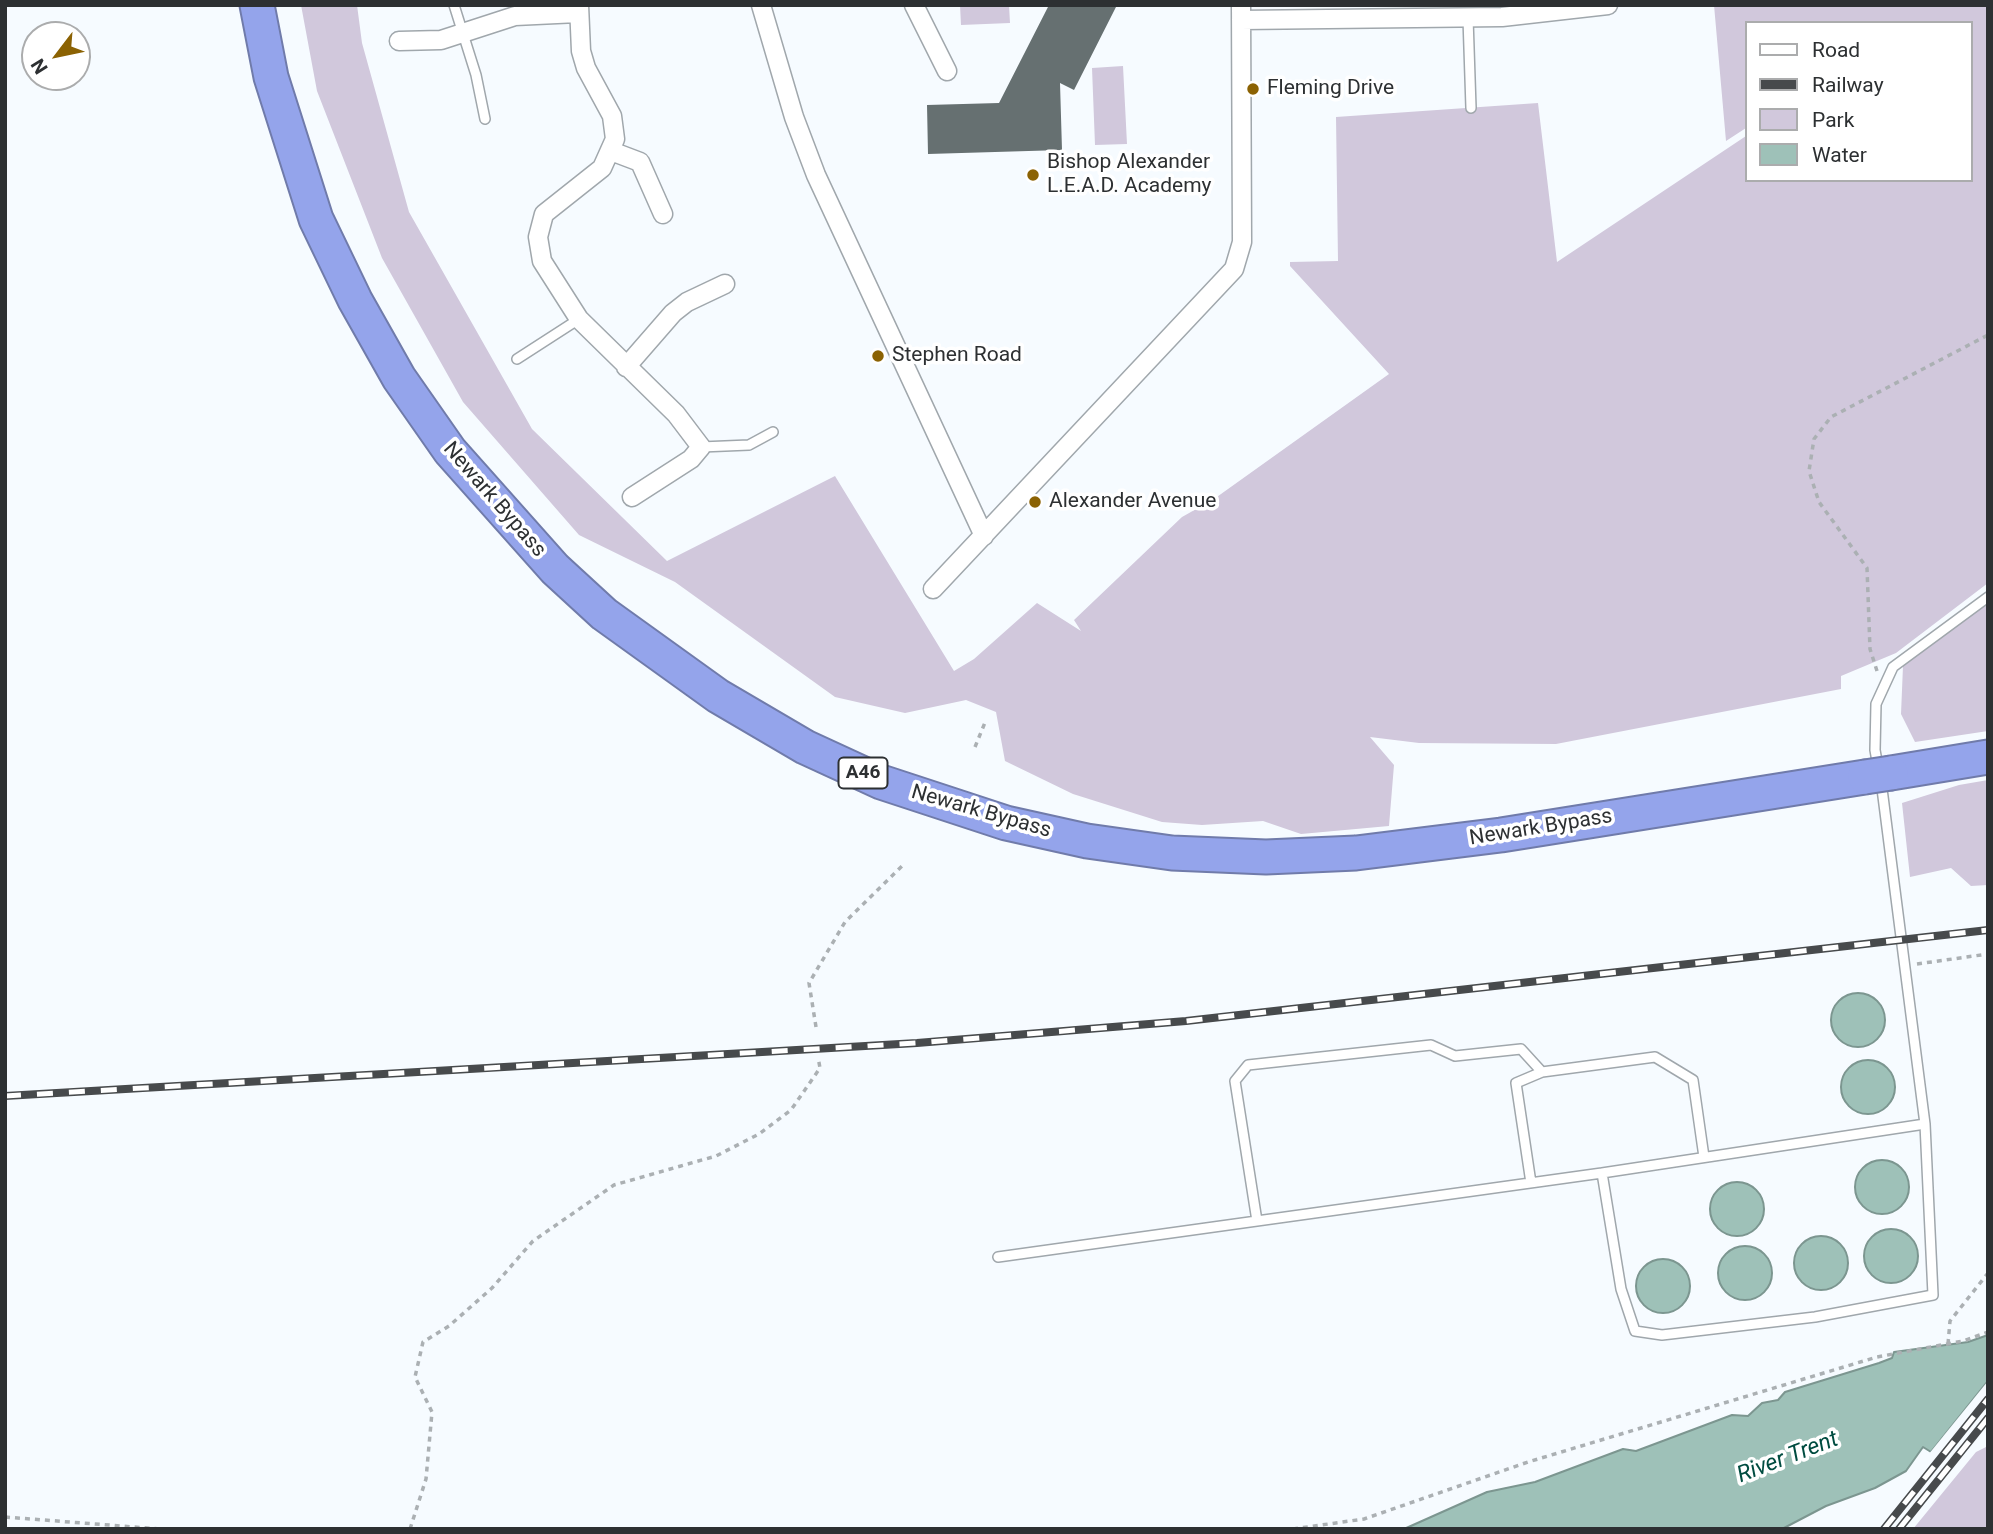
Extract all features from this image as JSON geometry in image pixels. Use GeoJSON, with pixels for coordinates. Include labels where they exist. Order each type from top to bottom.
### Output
{"type":"FeatureCollection","features":[{"type":"Feature","properties":{"kind":"highway","name":"Newark Bypass"},"geometry":{"type":"LineString","coordinates":[[257,5],[278,103],[316,219],[355,300],[399,378],[450,451],[555,569],[604,614],[718,696],[805,747],[881,782],[1006,823],[1087,841],[1172,853],[1266,857],[1356,853],[1501,835],[1988,757]]}},
{"type":"Feature","properties":{"kind":"street"},"geometry":{"type":"LineString","coordinates":[[761,5],[794,117],[820,186],[984,536]]}},
{"type":"Feature","properties":{"kind":"street"},"geometry":{"type":"LineString","coordinates":[[914,5],[947,71]]}},
{"type":"Feature","properties":{"kind":"street"},"geometry":{"type":"LineString","coordinates":[[933,589],[1213,292],[1240,257],[1241,12],[1468,18],[1608,5]]}},
{"type":"Feature","properties":{"kind":"street"},"geometry":{"type":"LineString","coordinates":[[400,41],[441,40],[515,16],[578,9],[586,68],[612,116],[615,129],[611,151],[601,168],[550,207],[541,222],[538,237],[542,261],[579,319],[676,414],[701,447],[691,460],[632,497]]}},
{"type":"Feature","properties":{"kind":"street"},"geometry":{"type":"LineString","coordinates":[[611,151],[640,162],[663,214]]}},
{"type":"Feature","properties":{"kind":"street"},"geometry":{"type":"LineString","coordinates":[[626,367],[687,302],[725,284]]}},
{"type":"Feature","properties":{"kind":"lane"},"geometry":{"type":"LineString","coordinates":[[454,5],[476,75],[485,119]]}},
{"type":"Feature","properties":{"kind":"lane"},"geometry":{"type":"LineString","coordinates":[[1468,18],[1471,108]]}},
{"type":"Feature","properties":{"kind":"lane"},"geometry":{"type":"LineString","coordinates":[[517,359],[579,319]]}},
{"type":"Feature","properties":{"kind":"lane"},"geometry":{"type":"LineString","coordinates":[[701,447],[749,445],[773,432]]}},
{"type":"Feature","properties":{"kind":"lane"},"geometry":{"type":"LineString","coordinates":[[1602,1173],[1621,1289],[1634,1331],[1662,1335],[1815,1317],[1933,1295],[1925,1124],[1886,806],[1875,750],[1876,704],[1893,667],[1988,597]]}},
{"type":"Feature","properties":{"kind":"lane"},"geometry":{"type":"LineString","coordinates":[[1257,1221],[1235,1081],[1248,1065],[1431,1045],[1455,1056],[1521,1049],[1542,1072]]}},
{"type":"Feature","properties":{"kind":"lane"},"geometry":{"type":"LineString","coordinates":[[1531,1183],[1516,1083],[1542,1072],[1656,1057],[1693,1080],[1704,1157]]}},
{"type":"Feature","properties":{"kind":"lane"},"geometry":{"type":"LineString","coordinates":[[998,1257],[1602,1173],[1925,1124]]}},
{"type":"Feature","properties":{"kind":"path"},"geometry":{"type":"LineString","coordinates":[[1884,686],[1870,649],[1867,568],[1819,502],[1809,471],[1812,447],[1820,427],[1831,417],[1988,335]]}},
{"type":"Feature","properties":{"kind":"path"},"geometry":{"type":"LineString","coordinates":[[975,747],[986,720]]}},
{"type":"Feature","properties":{"kind":"path"},"geometry":{"type":"LineString","coordinates":[[816,1027],[809,983],[845,922],[902,865]]}},
{"type":"Feature","properties":{"kind":"path"},"geometry":{"type":"LineString","coordinates":[[1929,962],[1988,954]]}},
{"type":"Feature","properties":{"kind":"path"},"geometry":{"type":"LineString","coordinates":[[410,1529],[426,1479],[432,1412],[415,1377],[423,1342],[450,1326],[492,1289],[533,1241],[614,1185],[716,1156],[759,1134],[791,1110],[820,1068],[818,1057]]}},
{"type":"Feature","properties":{"kind":"path"},"geometry":{"type":"LineString","coordinates":[[1948,1344],[1950,1321],[1988,1273]]}},
{"type":"Feature","properties":{"kind":"path"},"geometry":{"type":"LineString","coordinates":[[1293,1529],[1364,1519],[1528,1462],[1851,1365],[1948,1344],[1988,1332]]}},
{"type":"Feature","properties":{"kind":"path"},"geometry":{"type":"LineString","coordinates":[[5,1517],[160,1529]]}},
{"type":"Feature","properties":{"kind":"green space"},"geometry":{"type":"Polygon","coordinates":[[[301,5],[357,5],[362,43],[409,212],[532,429],[667,561],[835,476],[954,671],[974,659],[1037,603],[1081,631],[1074,620],[1182,517],[1214,499],[1389,374],[1290,266],[1290,262],[1338,261],[1336,117],[1538,103],[1557,262],[1744,137],[1744,182],[1972,182],[1972,21],[1744,21],[1744,129],[1726,141],[1714,5],[1988,5],[1988,583],[1896,653],[1841,676],[1841,689],[1556,744],[1419,743],[1370,737],[1394,765],[1389,826],[1301,834],[1263,821],[1202,825],[1162,822],[1073,794],[1005,761],[996,712],[966,700],[905,713],[835,697],[675,582],[579,535],[463,402],[382,258],[317,91],[301,5]]]}},
{"type":"Feature","properties":{"kind":"green space"},"geometry":{"type":"Polygon","coordinates":[[[960,5],[1009,5],[1010,23],[961,25],[960,5]]]}},
{"type":"Feature","properties":{"kind":"green space"},"geometry":{"type":"Polygon","coordinates":[[[1123,66],[1127,144],[1095,145],[1092,68],[1123,66]]]}},
{"type":"Feature","properties":{"kind":"green space"},"geometry":{"type":"Polygon","coordinates":[[[1988,603],[1988,731],[1915,742],[1901,714],[1903,666],[1988,603]]]}},
{"type":"Feature","properties":{"kind":"green space"},"geometry":{"type":"Polygon","coordinates":[[[1988,780],[1988,885],[1971,886],[1951,868],[1910,877],[1902,803],[1959,785],[1988,780]]]}},
{"type":"Feature","properties":{"kind":"green space"},"geometry":{"type":"Polygon","coordinates":[[[1988,1446],[1988,1529],[1913,1529],[1976,1452],[1988,1446]]]}},
{"type":"Feature","properties":{"kind":"water"},"geometry":{"type":"Polygon","coordinates":[[[1858,993],[1877,1001],[1885,1020],[1877,1039],[1858,1047],[1839,1039],[1831,1020],[1839,1001],[1858,993]]]}},
{"type":"Feature","properties":{"kind":"water"},"geometry":{"type":"Polygon","coordinates":[[[1868,1060],[1887,1068],[1895,1087],[1887,1106],[1868,1114],[1849,1106],[1841,1087],[1849,1068],[1868,1060]]]}},
{"type":"Feature","properties":{"kind":"water"},"geometry":{"type":"Polygon","coordinates":[[[1882,1160],[1901,1168],[1909,1187],[1901,1206],[1882,1214],[1863,1206],[1855,1187],[1863,1168],[1882,1160]]]}},
{"type":"Feature","properties":{"kind":"water"},"geometry":{"type":"Polygon","coordinates":[[[1737,1182],[1756,1190],[1764,1209],[1756,1228],[1737,1236],[1718,1228],[1710,1209],[1718,1190],[1737,1182]]]}},
{"type":"Feature","properties":{"kind":"water"},"geometry":{"type":"Polygon","coordinates":[[[1891,1229],[1910,1237],[1918,1256],[1910,1275],[1891,1283],[1872,1275],[1864,1256],[1872,1237],[1891,1229]]]}},
{"type":"Feature","properties":{"kind":"water"},"geometry":{"type":"Polygon","coordinates":[[[1821,1236],[1840,1244],[1848,1263],[1840,1282],[1821,1290],[1802,1282],[1794,1263],[1802,1244],[1821,1236]]]}},
{"type":"Feature","properties":{"kind":"water"},"geometry":{"type":"Polygon","coordinates":[[[1745,1246],[1764,1254],[1772,1273],[1764,1292],[1745,1300],[1726,1292],[1718,1273],[1726,1254],[1745,1246]]]}},
{"type":"Feature","properties":{"kind":"water"},"geometry":{"type":"Polygon","coordinates":[[[1663,1259],[1682,1267],[1690,1286],[1682,1305],[1663,1313],[1644,1305],[1636,1286],[1644,1267],[1663,1259]]]}},
{"type":"Feature","properties":{"kind":"water","name":"River Trent"},"geometry":{"type":"Polygon","coordinates":[[[1988,1335],[1988,1381],[1931,1452],[1923,1447],[1906,1471],[1875,1488],[1826,1506],[1782,1529],[1404,1529],[1487,1492],[1535,1482],[1623,1449],[1636,1451],[1732,1415],[1748,1416],[1762,1403],[1778,1400],[1785,1392],[1879,1363],[1892,1358],[1894,1352],[1968,1342],[1988,1335]]]}},
{"type":"Feature","properties":{"kind":"pier"},"geometry":{"type":"Polygon","coordinates":[[[1988,1381],[1988,1387],[1933,1455],[1928,1455],[1988,1381]]]}},
{"type":"Feature","properties":{"kind":"building"},"geometry":{"type":"Polygon","coordinates":[[[1049,5],[1117,5],[1074,90],[1060,83],[1062,150],[928,154],[927,105],[999,103],[1049,5]]]}},
{"type":"Feature","properties":{"kind":"railway"},"geometry":{"type":"LineString","coordinates":[[5,1096],[917,1043],[1186,1021],[1988,930]]}},
{"type":"Feature","properties":{"kind":"railway"},"geometry":{"type":"LineString","coordinates":[[1884,1529],[1988,1399]]}},
{"type":"Feature","properties":{"kind":"railway"},"geometry":{"type":"LineString","coordinates":[[1899,1529],[1988,1418]]}},
{"type":"Feature","properties":{"kind":"place","name":"Fleming Drive"},"geometry":{"type":"Point","coordinates":[1253,89]}},
{"type":"Feature","properties":{"kind":"place","name":"Bishop Alexander L.E.A.D. Academy"},"geometry":{"type":"Point","coordinates":[1033,175]}},
{"type":"Feature","properties":{"kind":"place","name":"Stephen Road"},"geometry":{"type":"Point","coordinates":[878,356]}},
{"type":"Feature","properties":{"kind":"place","name":"Alexander Avenue"},"geometry":{"type":"Point","coordinates":[1035,502]}}]}
